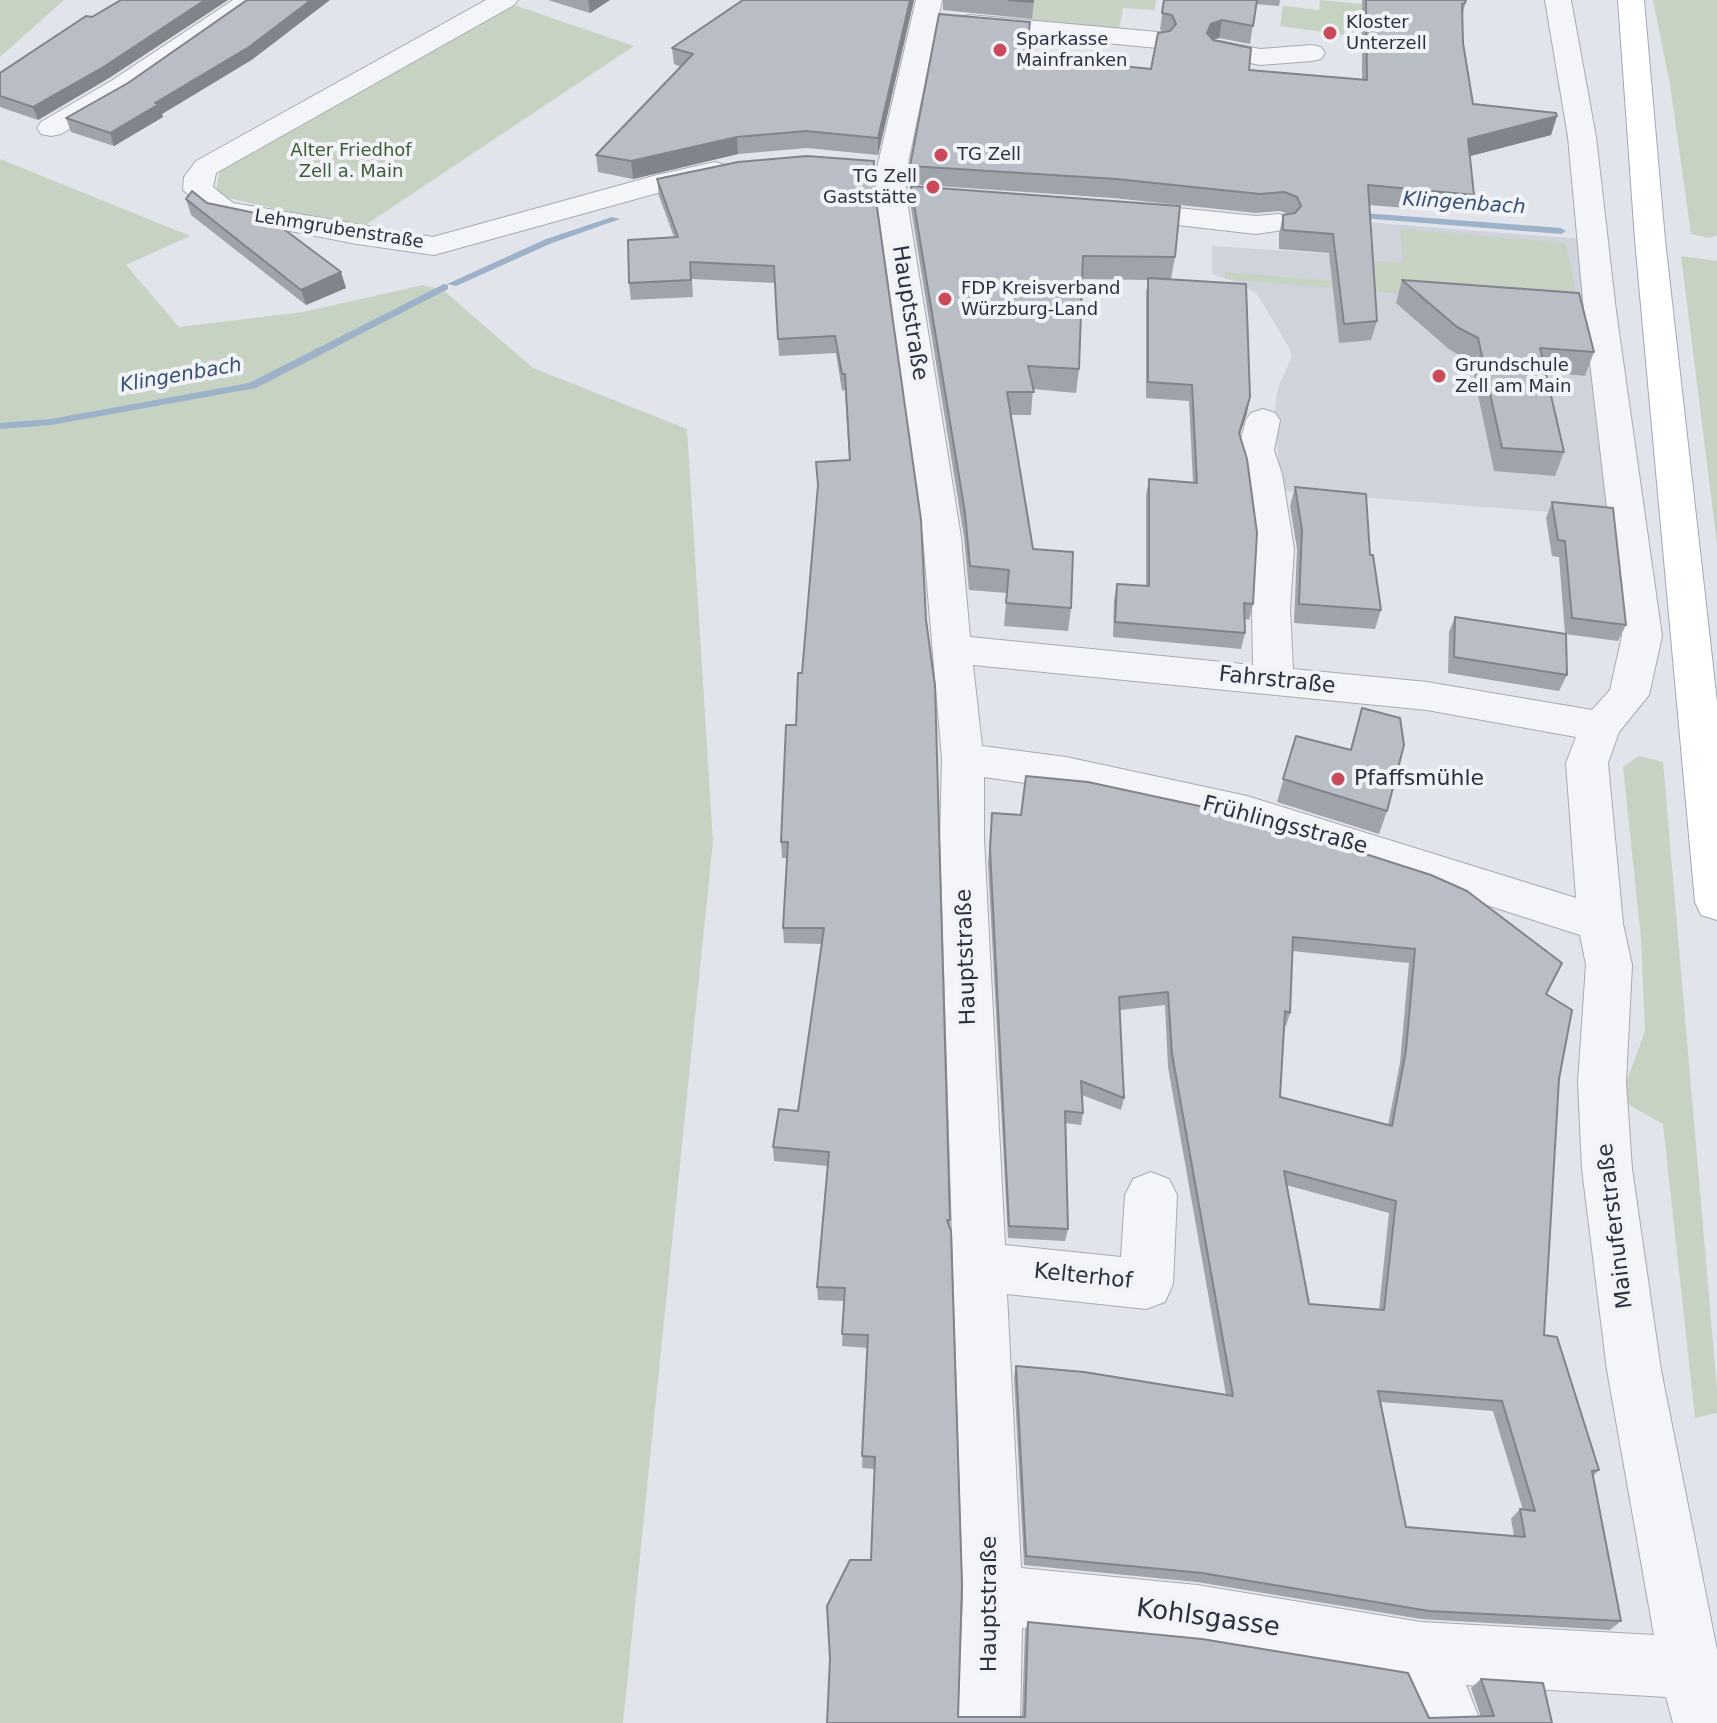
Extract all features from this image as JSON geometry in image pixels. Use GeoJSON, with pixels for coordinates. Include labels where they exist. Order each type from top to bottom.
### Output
{"type":"FeatureCollection","features":[{"type":"Feature","properties":{"kind":"main road"},"geometry":{"type":"LineString","coordinates":[[1631,0],[1694,698],[1717,902]]}},
{"type":"Feature","properties":{"kind":"street"},"geometry":{"type":"LineString","coordinates":[[51,128],[121,87],[250,0]]}},
{"type":"Feature","properties":{"kind":"street","name":"Lehmgrubenstraße"},"geometry":{"type":"LineString","coordinates":[[505,0],[206,167],[199,177],[198,190],[224,210],[434,246],[667,181],[739,166]]}},
{"type":"Feature","properties":{"kind":"street"},"geometry":{"type":"LineString","coordinates":[[1558,0],[1582,137],[1600,311],[1642,636],[1629,695],[1601,726]]}},
{"type":"Feature","properties":{"kind":"street"},"geometry":{"type":"LineString","coordinates":[[926,10],[1158,40]]}},
{"type":"Feature","properties":{"kind":"street","name":"Hauptstraße"},"geometry":{"type":"LineString","coordinates":[[926,10],[892,181],[942,537],[963,759],[962,839],[993,1595],[989,1723]]}},
{"type":"Feature","properties":{"kind":"street"},"geometry":{"type":"LineString","coordinates":[[1220,49],[1260,57],[1312,53]]}},
{"type":"Feature","properties":{"kind":"street"},"geometry":{"type":"LineString","coordinates":[[1095,209],[1256,225],[1279,223]]}},
{"type":"Feature","properties":{"kind":"street"},"geometry":{"type":"LineString","coordinates":[[1263,420],[1256,450],[1264,474],[1275,549],[1271,609],[1274,680]]}},
{"type":"Feature","properties":{"kind":"street","name":"Fahrstraße"},"geometry":{"type":"LineString","coordinates":[[951,649],[1427,696],[1601,726]]}},
{"type":"Feature","properties":{"kind":"street","name":"Mainuferstraße"},"geometry":{"type":"LineString","coordinates":[[1601,726],[1587,763],[1600,924],[1609,965],[1602,1082],[1607,1169],[1634,1370],[1697,1695]]}},
{"type":"Feature","properties":{"kind":"street","name":"Frühlingsstraße"},"geometry":{"type":"LineString","coordinates":[[963,759],[1066,773],[1247,812],[1372,849],[1600,924]]}},
{"type":"Feature","properties":{"kind":"street","name":"Kelterhof"},"geometry":{"type":"LineString","coordinates":[[979,1267],[1146,1284],[1151,1195]]}},
{"type":"Feature","properties":{"kind":"street","name":"Kohlsgasse"},"geometry":{"type":"LineString","coordinates":[[993,1595],[1197,1615],[1697,1695]]}},
{"type":"Feature","properties":{"kind":"street"},"geometry":{"type":"LineString","coordinates":[[1421,1652],[1450,1723]]}},
{"type":"Feature","properties":{"kind":"shaded area","name":"Grundschule Zell am Main"},"geometry":{"type":"Polygon","coordinates":[[[1364,222],[1582,239],[1613,517],[1282,491],[1274,415],[1278,388],[1292,356],[1257,294],[1242,284],[1212,274],[1212,246],[1366,256],[1364,222]]]}},
{"type":"Feature","properties":{"kind":"green space"},"geometry":{"type":"Polygon","coordinates":[[[0,0],[64,0],[0,57],[0,0]]]}},
{"type":"Feature","properties":{"kind":"green space"},"geometry":{"type":"Polygon","coordinates":[[[1031,0],[1156,0],[1155,10],[1123,8],[1119,30],[1032,21],[1031,0]]]}},
{"type":"Feature","properties":{"kind":"green space"},"geometry":{"type":"Polygon","coordinates":[[[1320,0],[1396,7],[1413,45],[1280,26],[1283,6],[1319,10],[1320,0]]]}},
{"type":"Feature","properties":{"kind":"green space"},"geometry":{"type":"Polygon","coordinates":[[[1653,0],[1717,0],[1717,235],[1710,238],[1691,234],[1670,85],[1653,0]]]}},
{"type":"Feature","properties":{"kind":"green space","name":"Alter Friedhof Zell a. Main"},"geometry":{"type":"Polygon","coordinates":[[[511,4],[634,46],[361,228],[219,196],[216,190],[221,166],[511,4]]]}},
{"type":"Feature","properties":{"kind":"green space"},"geometry":{"type":"Polygon","coordinates":[[[0,159],[190,236],[126,265],[179,327],[303,312],[423,285],[443,290],[533,368],[687,429],[713,841],[623,1723],[0,1723],[0,159]]]}},
{"type":"Feature","properties":{"kind":"green space"},"geometry":{"type":"Polygon","coordinates":[[[1400,229],[1566,243],[1579,309],[1225,279],[1225,272],[1356,283],[1355,259],[1403,263],[1400,229]]]}},
{"type":"Feature","properties":{"kind":"green space"},"geometry":{"type":"Polygon","coordinates":[[[1681,256],[1717,261],[1717,544],[1681,256]]]}},
{"type":"Feature","properties":{"kind":"green space"},"geometry":{"type":"Polygon","coordinates":[[[1639,756],[1663,762],[1717,1389],[1717,1413],[1695,1418],[1663,1124],[1620,1100],[1645,1031],[1641,938],[1623,767],[1639,756]]]}},
{"type":"Feature","properties":{"kind":"building"},"geometry":{"type":"Polygon","coordinates":[[[121,0],[205,0],[105,66],[33,107],[0,96],[0,73],[86,16],[92,17],[121,0]]]}},
{"type":"Feature","properties":{"kind":"building"},"geometry":{"type":"Polygon","coordinates":[[[247,0],[311,0],[249,47],[110,133],[66,118],[128,83],[247,0]]]}},
{"type":"Feature","properties":{"kind":"building"},"geometry":{"type":"Polygon","coordinates":[[[743,0],[910,0],[878,138],[806,131],[737,137],[631,161],[596,155],[693,54],[672,48],[743,0]]]}},
{"type":"Feature","properties":{"kind":"building"},"geometry":{"type":"Polygon","coordinates":[[[1164,0],[1257,0],[1253,26],[1222,20],[1211,24],[1207,33],[1213,40],[1251,48],[1249,70],[1367,80],[1366,0],[1466,0],[1462,4],[1463,43],[1473,104],[1556,113],[1557,116],[1468,139],[1474,195],[1368,185],[1377,321],[1344,324],[1333,234],[1283,230],[1283,215],[1295,213],[1301,206],[1297,197],[1284,192],[1260,194],[1116,179],[910,166],[939,14],[1030,22],[1026,56],[1151,69],[1158,33],[1170,31],[1176,24],[1172,15],[1162,13],[1164,0]]]}},
{"type":"Feature","properties":{"kind":"building"},"geometry":{"type":"Polygon","coordinates":[[[807,156],[874,161],[873,179],[921,520],[926,620],[935,686],[950,1220],[947,1220],[951,1231],[962,1585],[958,1717],[1025,1717],[1028,1622],[1202,1639],[1408,1673],[1429,1718],[1494,1716],[1481,1679],[1543,1683],[1552,1723],[827,1723],[830,1659],[827,1606],[850,1560],[871,1560],[875,1457],[862,1456],[868,1335],[842,1334],[845,1288],[817,1287],[829,1152],[773,1147],[779,1109],[798,1111],[824,928],[783,928],[788,842],[781,842],[786,725],[796,725],[798,673],[802,673],[818,485],[816,462],[850,460],[845,374],[842,374],[835,336],[778,339],[774,266],[690,262],[691,280],[629,283],[628,240],[678,237],[657,179],[738,162],[807,156]]]}},
{"type":"Feature","properties":{"kind":"building"},"geometry":{"type":"Polygon","coordinates":[[[911,186],[1180,206],[1175,257],[1083,256],[1079,369],[1028,366],[1034,392],[1007,392],[1033,549],[1073,552],[1071,608],[1006,603],[1009,570],[970,566],[965,513],[911,186]]]}},
{"type":"Feature","properties":{"kind":"building"},"geometry":{"type":"Polygon","coordinates":[[[192,191],[207,203],[265,215],[341,272],[301,290],[186,199],[192,191]]]}},
{"type":"Feature","properties":{"kind":"building"},"geometry":{"type":"Polygon","coordinates":[[[1148,278],[1246,284],[1250,397],[1239,433],[1247,459],[1257,533],[1253,604],[1244,603],[1245,633],[1115,622],[1117,584],[1149,586],[1149,479],[1197,483],[1192,385],[1148,382],[1148,278]]]}},
{"type":"Feature","properties":{"kind":"building"},"geometry":{"type":"Polygon","coordinates":[[[1402,280],[1579,293],[1594,352],[1540,348],[1564,452],[1502,448],[1478,338],[1457,327],[1402,280]]]}},
{"type":"Feature","properties":{"kind":"building"},"geometry":{"type":"Polygon","coordinates":[[[1295,487],[1366,494],[1370,555],[1373,555],[1381,610],[1299,604],[1302,530],[1295,487]]]}},
{"type":"Feature","properties":{"kind":"building"},"geometry":{"type":"Polygon","coordinates":[[[1552,502],[1613,508],[1626,625],[1572,618],[1565,541],[1558,540],[1552,502]]]}},
{"type":"Feature","properties":{"kind":"building"},"geometry":{"type":"Polygon","coordinates":[[[1455,617],[1566,634],[1567,675],[1454,657],[1455,617]]]}},
{"type":"Feature","properties":{"kind":"building","name":"Pfaffsmühle"},"geometry":{"type":"Polygon","coordinates":[[[1362,708],[1400,718],[1404,745],[1387,811],[1283,779],[1296,736],[1351,750],[1362,708]]]}},
{"type":"Feature","properties":{"kind":"building"},"geometry":{"type":"Polygon","coordinates":[[[1026,776],[1088,782],[1250,817],[1431,875],[1467,891],[1562,963],[1546,994],[1572,1010],[1559,1079],[1544,1335],[1557,1337],[1599,1470],[1592,1471],[1621,1621],[1429,1611],[1202,1573],[1026,1556],[1016,1366],[1084,1372],[1233,1396],[1172,1054],[1168,992],[1119,997],[1124,1098],[1081,1081],[1083,1113],[1065,1111],[1068,1229],[1009,1226],[990,849],[992,813],[1021,815],[1026,776]],[[1293,937],[1290,1013],[1285,1011],[1280,1097],[1392,1126],[1406,1050],[1415,949],[1293,937]],[[1284,1171],[1309,1304],[1384,1310],[1396,1201],[1284,1171]],[[1378,1391],[1406,1527],[1525,1537],[1520,1509],[1535,1511],[1502,1401],[1378,1391]]]}},
{"type":"Feature","properties":{"kind":"waterway","name":"Klingenbach"},"geometry":{"type":"LineString","coordinates":[[1364,216],[1561,231]]}},
{"type":"Feature","properties":{"kind":"waterway","name":"Klingenbach"},"geometry":{"type":"LineString","coordinates":[[452,284],[549,241],[615,219]]}},
{"type":"Feature","properties":{"kind":"waterway","name":"Klingenbach"},"geometry":{"type":"LineString","coordinates":[[0,426],[51,422],[252,386],[444,287]]}},
{"type":"Feature","properties":{"kind":"place","name":"Kloster Unterzell"},"geometry":{"type":"Point","coordinates":[1330,33]}},
{"type":"Feature","properties":{"kind":"place","name":"Sparkasse Mainfranken"},"geometry":{"type":"Point","coordinates":[1000,50]}},
{"type":"Feature","properties":{"kind":"place","name":"TG Zell"},"geometry":{"type":"Point","coordinates":[941,155]}},
{"type":"Feature","properties":{"kind":"place","name":"TG Zell Gaststätte"},"geometry":{"type":"Point","coordinates":[933,187]}},
{"type":"Feature","properties":{"kind":"place","name":"FDP Kreisverband Würzburg-Land"},"geometry":{"type":"Point","coordinates":[945,299]}},
{"type":"Feature","properties":{"kind":"place","name":"Grundschule Zell am Main"},"geometry":{"type":"Point","coordinates":[1439,376]}},
{"type":"Feature","properties":{"kind":"place","name":"Pfaffsmühle"},"geometry":{"type":"Point","coordinates":[1338,779]}}]}
